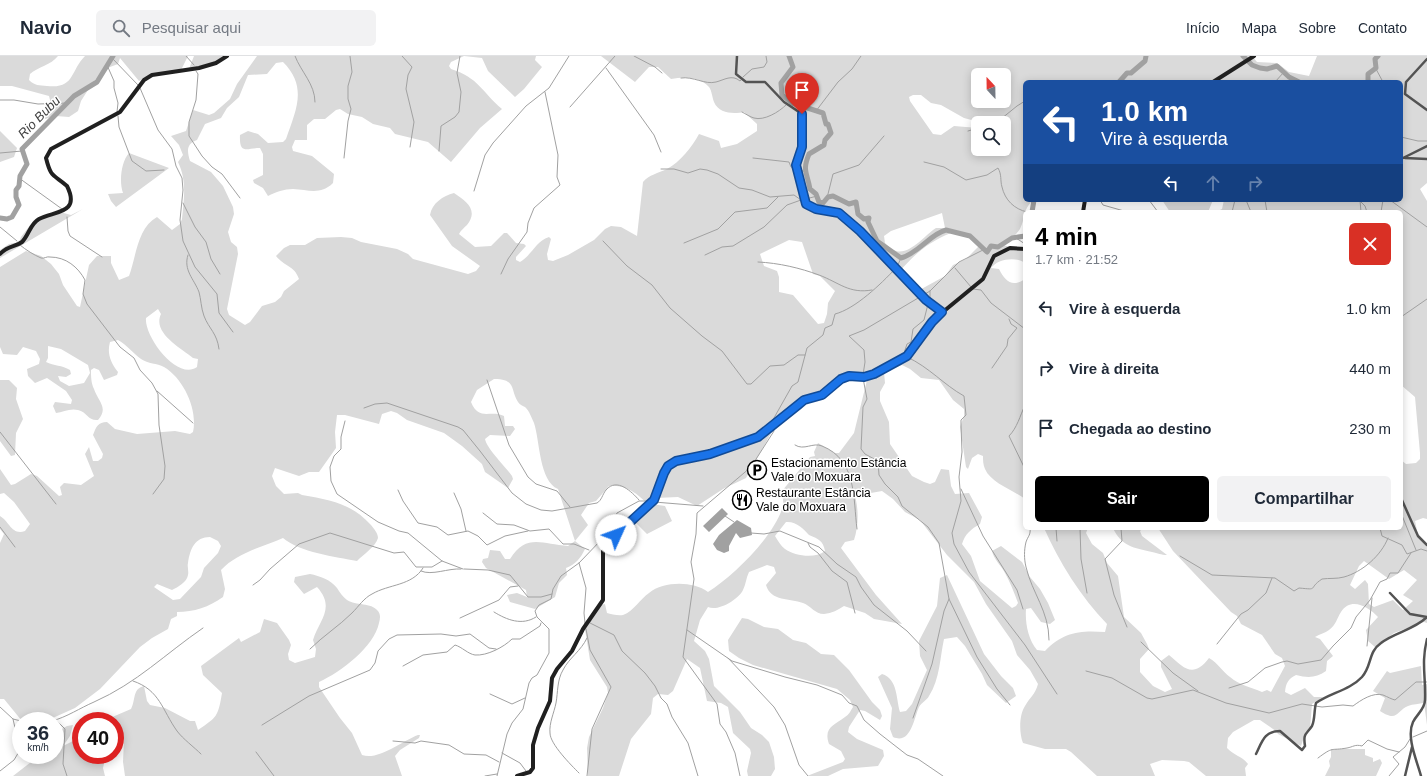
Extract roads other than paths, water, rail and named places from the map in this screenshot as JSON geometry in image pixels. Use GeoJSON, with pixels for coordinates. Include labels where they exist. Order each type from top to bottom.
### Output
{"type":"FeatureCollection","features":[{"type":"Feature","properties":{"kind":"street"},"geometry":{"type":"LineString","coordinates":[[0,254],[7,247],[22,242],[31,226],[38,219],[60,213],[69,205],[70,194],[67,186],[51,175],[46,158],[50,149],[120,112],[144,80],[152,75],[199,68],[216,63],[227,56]]}},
{"type":"Feature","properties":{"kind":"street"},"geometry":{"type":"LineString","coordinates":[[737,56],[736,74],[746,82],[765,82],[784,102],[802,114],[802,147],[796,165],[806,204],[816,209],[839,213],[860,231],[926,300],[942,312]]}},
{"type":"Feature","properties":{"kind":"street"},"geometry":{"type":"LineString","coordinates":[[1216,80],[1253,57]]}},
{"type":"Feature","properties":{"kind":"street"},"geometry":{"type":"LineString","coordinates":[[1427,59],[1406,82],[1405,94],[1427,110]]}},
{"type":"Feature","properties":{"kind":"street"},"geometry":{"type":"LineString","coordinates":[[1403,158],[1427,146]]}},
{"type":"Feature","properties":{"kind":"street"},"geometry":{"type":"LineString","coordinates":[[1403,159],[1410,157],[1427,159]]}},
{"type":"Feature","properties":{"kind":"street"},"geometry":{"type":"LineString","coordinates":[[517,776],[530,772],[533,768],[533,745],[538,728],[550,701],[552,678],[572,650],[583,629],[603,600],[605,590],[603,551],[616,535],[654,500],[668,466],[676,461],[710,454],[751,441],[804,400],[822,395],[841,379],[849,376],[864,377],[874,374],[907,356],[932,322],[983,279],[989,263],[994,256],[1010,248],[1023,249]]}},
{"type":"Feature","properties":{"kind":"street"},"geometry":{"type":"LineString","coordinates":[[1403,502],[1418,536],[1427,545]]}},
{"type":"Feature","properties":{"kind":"street"},"geometry":{"type":"LineString","coordinates":[[1390,593],[1410,614],[1420,617],[1427,617]]}},
{"type":"Feature","properties":{"kind":"street"},"geometry":{"type":"LineString","coordinates":[[1256,754],[1265,736],[1272,731],[1280,731],[1302,750],[1305,746],[1304,738],[1306,732],[1312,725],[1316,703],[1328,695],[1348,687],[1360,680],[1368,668],[1372,651],[1380,643],[1394,634],[1417,625],[1427,617]]}},
{"type":"Feature","properties":{"kind":"street"},"geometry":{"type":"LineString","coordinates":[[1404,776],[1411,755],[1412,723],[1426,704],[1423,670],[1427,639]]}},
{"type":"Feature","properties":{"kind":"street"},"geometry":{"type":"LineString","coordinates":[[1412,742],[1422,776]]}},
{"type":"Feature","properties":{"kind":"waterway","name":"Rio Bubu"},"geometry":{"type":"LineString","coordinates":[[0,218],[7,219],[12,217],[19,205],[16,197],[16,190],[19,186],[20,176],[27,164],[22,149],[74,96],[97,82],[113,56]]}},
{"type":"Feature","properties":{"kind":"waterway","name":"Rio Bubu"},"geometry":{"type":"LineString","coordinates":[[186,56],[194,65]]}},
{"type":"Feature","properties":{"kind":"waterway"},"geometry":{"type":"LineString","coordinates":[[295,56],[313,89],[315,102]]}},
{"type":"Feature","properties":{"kind":"waterway"},"geometry":{"type":"LineString","coordinates":[[344,158],[348,121],[351,109],[348,99],[348,86],[352,72],[350,56]]}},
{"type":"Feature","properties":{"kind":"waterway"},"geometry":{"type":"LineString","coordinates":[[402,56],[412,67],[408,75],[406,89],[414,122],[410,147]]}},
{"type":"Feature","properties":{"kind":"waterway"},"geometry":{"type":"LineString","coordinates":[[439,151],[441,126],[455,117],[459,112],[461,92],[457,73],[460,56]]}},
{"type":"Feature","properties":{"kind":"waterway"},"geometry":{"type":"LineString","coordinates":[[474,191],[485,155],[493,143],[526,106],[549,88],[569,56]]}},
{"type":"Feature","properties":{"kind":"waterway"},"geometry":{"type":"LineString","coordinates":[[570,107],[615,56]]}},
{"type":"Feature","properties":{"kind":"waterway"},"geometry":{"type":"LineString","coordinates":[[634,56],[655,67],[662,73]]}},
{"type":"Feature","properties":{"kind":"waterway"},"geometry":{"type":"LineString","coordinates":[[743,77],[752,69],[764,67],[767,62],[766,56]]}},
{"type":"Feature","properties":{"kind":"waterway","name":"Rio Bubu"},"geometry":{"type":"LineString","coordinates":[[789,56],[793,67],[781,83],[782,95],[792,103],[823,113],[826,124],[828,124],[831,133],[825,140],[824,145],[809,154],[805,168],[810,189],[816,194],[819,202],[823,203],[828,197],[833,196],[849,204],[856,202],[858,214],[864,219],[869,218],[868,222],[877,241],[901,258],[913,252],[935,235],[946,230],[970,236],[987,252],[991,246],[998,247],[1012,238],[1023,236]]}},
{"type":"Feature","properties":{"kind":"waterway"},"geometry":{"type":"LineString","coordinates":[[816,111],[838,82],[852,69],[861,56]]}},
{"type":"Feature","properties":{"kind":"waterway","name":"Rio Bubu"},"geometry":{"type":"LineString","coordinates":[[1121,80],[1127,73],[1131,73],[1145,61],[1146,56]]}},
{"type":"Feature","properties":{"kind":"waterway","name":"Rio Bubu"},"geometry":{"type":"LineString","coordinates":[[1243,56],[1252,65],[1260,68],[1267,69],[1277,66],[1289,77],[1295,80]]}},
{"type":"Feature","properties":{"kind":"waterway","name":"Rio Bubu"},"geometry":{"type":"LineString","coordinates":[[1368,80],[1368,74],[1376,68],[1375,59],[1378,56]]}},
{"type":"Feature","properties":{"kind":"waterway"},"geometry":{"type":"LineString","coordinates":[[112,58],[138,85]]}},
{"type":"Feature","properties":{"kind":"waterway"},"geometry":{"type":"LineString","coordinates":[[107,65],[114,81],[114,88],[118,103],[117,112]]}},
{"type":"Feature","properties":{"kind":"waterway"},"geometry":{"type":"LineString","coordinates":[[606,68],[654,135],[661,152]]}},
{"type":"Feature","properties":{"kind":"waterway"},"geometry":{"type":"LineString","coordinates":[[1376,69],[1382,80]]}},
{"type":"Feature","properties":{"kind":"waterway","name":"Rio Bubu"},"geometry":{"type":"LineString","coordinates":[[196,71],[198,74],[196,100],[189,122],[189,136],[202,156],[212,167],[222,174],[240,198]]}},
{"type":"Feature","properties":{"kind":"waterway"},"geometry":{"type":"LineString","coordinates":[[1277,80],[1284,72]]}},
{"type":"Feature","properties":{"kind":"waterway"},"geometry":{"type":"LineString","coordinates":[[681,78],[690,78],[712,83],[731,78],[741,80]]}},
{"type":"Feature","properties":{"kind":"waterway"},"geometry":{"type":"LineString","coordinates":[[140,88],[158,130],[172,149],[176,166],[182,178],[183,190],[180,220],[183,241],[195,267],[217,294],[219,313],[233,332]]}},
{"type":"Feature","properties":{"kind":"waterway"},"geometry":{"type":"LineString","coordinates":[[501,274],[508,259],[527,232],[528,223],[534,208],[560,185],[557,177],[558,155],[545,92]]}},
{"type":"Feature","properties":{"kind":"waterway"},"geometry":{"type":"LineString","coordinates":[[0,100],[14,100],[38,104],[68,103]]}},
{"type":"Feature","properties":{"kind":"waterway"},"geometry":{"type":"LineString","coordinates":[[1005,116],[1023,102]]}},
{"type":"Feature","properties":{"kind":"waterway"},"geometry":{"type":"LineString","coordinates":[[742,112],[758,119],[767,117],[786,105]]}},
{"type":"Feature","properties":{"kind":"waterway"},"geometry":{"type":"LineString","coordinates":[[118,116],[119,127],[132,161],[146,171],[164,170]]}},
{"type":"Feature","properties":{"kind":"waterway"},"geometry":{"type":"LineString","coordinates":[[827,198],[833,174],[859,165],[884,136]]}},
{"type":"Feature","properties":{"kind":"waterway"},"geometry":{"type":"LineString","coordinates":[[1403,137],[1418,141],[1427,141]]}},
{"type":"Feature","properties":{"kind":"waterway"},"geometry":{"type":"LineString","coordinates":[[0,153],[22,151]]}},
{"type":"Feature","properties":{"kind":"waterway"},"geometry":{"type":"LineString","coordinates":[[753,158],[789,162],[791,167],[806,172]]}},
{"type":"Feature","properties":{"kind":"waterway"},"geometry":{"type":"LineString","coordinates":[[924,162],[944,167],[966,180],[987,175],[998,168],[1005,196],[1014,206],[1023,211]]}},
{"type":"Feature","properties":{"kind":"waterway"},"geometry":{"type":"LineString","coordinates":[[661,169],[674,169],[688,173],[700,169],[707,170],[718,174],[739,188],[752,190],[770,197],[794,195],[801,200]]}},
{"type":"Feature","properties":{"kind":"waterway"},"geometry":{"type":"LineString","coordinates":[[19,178],[62,209]]}},
{"type":"Feature","properties":{"kind":"waterway"},"geometry":{"type":"LineString","coordinates":[[806,199],[817,196]]}},
{"type":"Feature","properties":{"kind":"waterway"},"geometry":{"type":"LineString","coordinates":[[684,243],[718,229],[735,212],[767,208],[778,197]]}},
{"type":"Feature","properties":{"kind":"waterway"},"geometry":{"type":"LineString","coordinates":[[705,255],[722,247],[733,246],[764,227],[787,205],[801,200]]}},
{"type":"Feature","properties":{"kind":"waterway","name":"Rio Bubu"},"geometry":{"type":"LineString","coordinates":[[1032,210],[1034,202]]}},
{"type":"Feature","properties":{"kind":"waterway"},"geometry":{"type":"LineString","coordinates":[[1101,202],[1103,205],[1120,210]]}},
{"type":"Feature","properties":{"kind":"waterway"},"geometry":{"type":"LineString","coordinates":[[1150,202],[1156,210]]}},
{"type":"Feature","properties":{"kind":"waterway"},"geometry":{"type":"LineString","coordinates":[[1232,210],[1234,202]]}},
{"type":"Feature","properties":{"kind":"waterway"},"geometry":{"type":"LineString","coordinates":[[1247,202],[1250,210]]}},
{"type":"Feature","properties":{"kind":"waterway"},"geometry":{"type":"LineString","coordinates":[[1265,202],[1267,210]]}},
{"type":"Feature","properties":{"kind":"waterway"},"geometry":{"type":"LineString","coordinates":[[1360,202],[1361,210]]}},
{"type":"Feature","properties":{"kind":"waterway"},"geometry":{"type":"LineString","coordinates":[[1361,202],[1366,210]]}},
{"type":"Feature","properties":{"kind":"waterway"},"geometry":{"type":"LineString","coordinates":[[1381,210],[1383,202]]}},
{"type":"Feature","properties":{"kind":"waterway"},"geometry":{"type":"LineString","coordinates":[[1393,202],[1427,227]]}},
{"type":"Feature","properties":{"kind":"waterway"},"geometry":{"type":"LineString","coordinates":[[183,203],[195,227],[206,242],[211,259],[220,274]]}},
{"type":"Feature","properties":{"kind":"waterway"},"geometry":{"type":"LineString","coordinates":[[67,217],[70,236],[102,257]]}},
{"type":"Feature","properties":{"kind":"waterway"},"geometry":{"type":"LineString","coordinates":[[0,227],[17,241]]}},
{"type":"Feature","properties":{"kind":"waterway","name":"Rio Bubu"},"geometry":{"type":"LineString","coordinates":[[1016,238],[1023,243]]}},
{"type":"Feature","properties":{"kind":"waterway"},"geometry":{"type":"LineString","coordinates":[[603,241],[627,266],[652,285],[670,308],[722,351],[747,384],[751,384],[770,366],[784,365],[798,355],[805,355]]}},
{"type":"Feature","properties":{"kind":"waterway"},"geometry":{"type":"LineString","coordinates":[[20,245],[41,258],[56,257],[66,261],[79,271],[85,280],[83,294],[87,304],[120,347],[134,358],[140,370],[152,383],[158,394],[159,425],[165,466],[164,479],[153,494]]}},
{"type":"Feature","properties":{"kind":"waterway"},"geometry":{"type":"LineString","coordinates":[[863,375],[865,362],[864,350],[849,336],[864,330],[930,291],[959,262],[983,250]]}},
{"type":"Feature","properties":{"kind":"waterway"},"geometry":{"type":"LineString","coordinates":[[188,255],[188,270],[199,292],[204,316],[217,339],[219,349]]}},
{"type":"Feature","properties":{"kind":"waterway"},"geometry":{"type":"LineString","coordinates":[[897,267],[901,258]]}},
{"type":"Feature","properties":{"kind":"waterway"},"geometry":{"type":"LineString","coordinates":[[758,262],[804,270],[851,289],[864,291],[872,290]]}},
{"type":"Feature","properties":{"kind":"waterway"},"geometry":{"type":"LineString","coordinates":[[955,268],[971,287]]}},
{"type":"Feature","properties":{"kind":"waterway"},"geometry":{"type":"LineString","coordinates":[[770,425],[792,386],[798,382],[807,348],[823,335],[825,328],[832,325],[835,314],[859,302],[875,289],[895,269]]}},
{"type":"Feature","properties":{"kind":"waterway"},"geometry":{"type":"LineString","coordinates":[[973,289],[981,290],[991,303],[1023,327]]}},
{"type":"Feature","properties":{"kind":"waterway"},"geometry":{"type":"LineString","coordinates":[[930,291],[930,301]]}},
{"type":"Feature","properties":{"kind":"waterway"},"geometry":{"type":"LineString","coordinates":[[1403,316],[1427,299]]}},
{"type":"Feature","properties":{"kind":"waterway"},"geometry":{"type":"LineString","coordinates":[[905,355],[904,353],[907,344],[911,342],[913,329],[924,320],[928,304]]}},
{"type":"Feature","properties":{"kind":"waterway"},"geometry":{"type":"LineString","coordinates":[[992,368],[1007,346],[1008,339],[1017,328],[1011,324],[1009,319]]}},
{"type":"Feature","properties":{"kind":"waterway"},"geometry":{"type":"LineString","coordinates":[[907,357],[915,361],[964,396],[966,415],[961,420],[962,452],[959,477],[961,501],[952,533],[954,544],[969,572],[1025,645],[1057,694]]}},
{"type":"Feature","properties":{"kind":"waterway"},"geometry":{"type":"LineString","coordinates":[[863,378],[867,399],[863,407],[861,449],[865,454],[878,461],[879,475],[885,484],[898,497],[902,506],[928,527],[939,543],[949,599],[977,657],[997,689],[1010,705]]}},
{"type":"Feature","properties":{"kind":"waterway"},"geometry":{"type":"LineString","coordinates":[[487,380],[509,445],[528,477],[536,484],[557,491],[570,507]]}},
{"type":"Feature","properties":{"kind":"waterway"},"geometry":{"type":"LineString","coordinates":[[157,391],[193,423]]}},
{"type":"Feature","properties":{"kind":"waterway"},"geometry":{"type":"LineString","coordinates":[[364,408],[375,404],[387,403],[458,427],[463,430],[512,493],[526,504],[541,510],[552,511],[597,503],[606,490],[610,486],[615,485],[624,487],[639,500]]}},
{"type":"Feature","properties":{"kind":"waterway"},"geometry":{"type":"LineString","coordinates":[[1023,410],[1016,426],[1009,436],[1023,465]]}},
{"type":"Feature","properties":{"kind":"waterway"},"geometry":{"type":"LineString","coordinates":[[345,421],[341,437],[341,449],[334,456],[330,467],[331,481],[337,494],[378,522],[399,531],[408,533],[442,561],[463,569]]}},
{"type":"Feature","properties":{"kind":"waterway"},"geometry":{"type":"LineString","coordinates":[[740,776],[735,753],[726,732],[720,724],[717,704],[683,657],[694,579],[691,562],[696,534],[697,513],[751,467],[774,431],[773,428]]}},
{"type":"Feature","properties":{"kind":"waterway"},"geometry":{"type":"LineString","coordinates":[[0,432],[56,504]]}},
{"type":"Feature","properties":{"kind":"waterway"},"geometry":{"type":"LineString","coordinates":[[795,445],[798,447],[815,445],[822,446],[833,452],[842,461],[851,481],[857,529]]}},
{"type":"Feature","properties":{"kind":"waterway"},"geometry":{"type":"LineString","coordinates":[[961,489],[983,536],[1017,590],[1023,609]]}},
{"type":"Feature","properties":{"kind":"waterway"},"geometry":{"type":"LineString","coordinates":[[398,490],[403,501],[418,523],[437,527],[448,535],[468,531],[478,536],[487,545],[505,536],[528,531]]}},
{"type":"Feature","properties":{"kind":"waterway"},"geometry":{"type":"LineString","coordinates":[[454,493],[461,509],[466,531]]}},
{"type":"Feature","properties":{"kind":"waterway"},"geometry":{"type":"LineString","coordinates":[[497,776],[507,734],[512,723],[523,709],[529,683],[532,678],[537,675],[549,653],[549,629],[537,617],[535,611],[539,605],[551,599],[553,589],[561,576],[579,563],[603,538],[617,513],[639,501],[649,501]]}},
{"type":"Feature","properties":{"kind":"waterway"},"geometry":{"type":"LineString","coordinates":[[654,502],[703,506]]}},
{"type":"Feature","properties":{"kind":"waterway"},"geometry":{"type":"LineString","coordinates":[[483,513],[497,524],[514,525],[530,531],[549,529],[563,544],[574,544],[589,550]]}},
{"type":"Feature","properties":{"kind":"waterway"},"geometry":{"type":"LineString","coordinates":[[725,516],[734,522]]}},
{"type":"Feature","properties":{"kind":"waterway"},"geometry":{"type":"LineString","coordinates":[[1403,518],[1416,550]]}},
{"type":"Feature","properties":{"kind":"waterway"},"geometry":{"type":"LineString","coordinates":[[0,527],[15,547]]}},
{"type":"Feature","properties":{"kind":"waterway"},"geometry":{"type":"LineString","coordinates":[[1030,530],[1025,548],[1025,564],[1046,620],[1049,640]]}},
{"type":"Feature","properties":{"kind":"waterway"},"geometry":{"type":"LineString","coordinates":[[1056,530],[1057,541]]}},
{"type":"Feature","properties":{"kind":"waterway"},"geometry":{"type":"LineString","coordinates":[[1080,530],[1081,559],[1087,593]]}},
{"type":"Feature","properties":{"kind":"waterway"},"geometry":{"type":"LineString","coordinates":[[1121,530],[1122,541],[1105,559],[1114,595],[1127,627]]}},
{"type":"Feature","properties":{"kind":"waterway"},"geometry":{"type":"LineString","coordinates":[[1380,530],[1382,536],[1402,545],[1407,554],[1421,549],[1427,551]]}},
{"type":"Feature","properties":{"kind":"waterway"},"geometry":{"type":"LineString","coordinates":[[751,533],[764,534],[780,531],[819,547],[837,564],[856,577],[861,587],[874,605],[907,631],[926,651]]}},
{"type":"Feature","properties":{"kind":"waterway"},"geometry":{"type":"LineString","coordinates":[[253,585],[299,544],[330,533],[394,553],[404,552],[416,567],[432,567],[442,561]]}},
{"type":"Feature","properties":{"kind":"waterway"},"geometry":{"type":"LineString","coordinates":[[1180,556],[1212,575],[1275,578],[1294,591],[1299,588],[1312,589],[1322,579],[1341,578],[1351,575],[1376,557],[1385,545],[1388,538]]}},
{"type":"Feature","properties":{"kind":"waterway"},"geometry":{"type":"LineString","coordinates":[[808,543],[832,571],[847,582],[855,613]]}},
{"type":"Feature","properties":{"kind":"waterway"},"geometry":{"type":"LineString","coordinates":[[1229,688],[1248,682],[1265,668],[1282,662],[1287,661],[1298,664],[1321,660],[1351,628],[1356,617],[1370,600],[1380,582],[1387,579],[1390,573],[1398,573],[1411,553]]}},
{"type":"Feature","properties":{"kind":"waterway"},"geometry":{"type":"LineString","coordinates":[[579,563],[586,588],[584,613],[585,623]]}},
{"type":"Feature","properties":{"kind":"waterway"},"geometry":{"type":"LineString","coordinates":[[310,649],[347,618],[369,596],[379,591],[407,582],[418,574],[423,568]]}},
{"type":"Feature","properties":{"kind":"waterway"},"geometry":{"type":"LineString","coordinates":[[421,571],[430,573],[461,569]]}},
{"type":"Feature","properties":{"kind":"waterway"},"geometry":{"type":"LineString","coordinates":[[464,569],[488,570],[510,575],[528,597],[541,597],[552,594]]}},
{"type":"Feature","properties":{"kind":"waterway"},"geometry":{"type":"LineString","coordinates":[[1217,644],[1241,614],[1248,610],[1266,593],[1272,578]]}},
{"type":"Feature","properties":{"kind":"waterway"},"geometry":{"type":"LineString","coordinates":[[460,618],[499,600],[510,587],[518,586]]}},
{"type":"Feature","properties":{"kind":"waterway"},"geometry":{"type":"LineString","coordinates":[[1367,646],[1372,598]]}},
{"type":"Feature","properties":{"kind":"waterway"},"geometry":{"type":"LineString","coordinates":[[913,718],[932,664],[944,611],[949,599]]}},
{"type":"Feature","properties":{"kind":"waterway"},"geometry":{"type":"LineString","coordinates":[[494,612],[515,621],[531,620],[536,617]]}},
{"type":"Feature","properties":{"kind":"waterway"},"geometry":{"type":"LineString","coordinates":[[403,666],[423,655],[447,652],[455,645],[475,655],[485,654],[500,648],[512,639],[520,639],[540,626],[541,623]]}},
{"type":"Feature","properties":{"kind":"waterway"},"geometry":{"type":"LineString","coordinates":[[590,623],[614,635],[622,651],[645,673],[655,686],[661,698],[667,704],[672,717],[688,743],[698,776]]}},
{"type":"Feature","properties":{"kind":"waterway"},"geometry":{"type":"LineString","coordinates":[[64,717],[124,686],[203,628]]}},
{"type":"Feature","properties":{"kind":"waterway"},"geometry":{"type":"LineString","coordinates":[[586,629],[590,650],[611,687],[592,729],[587,776]]}},
{"type":"Feature","properties":{"kind":"waterway"},"geometry":{"type":"LineString","coordinates":[[687,630],[732,661],[817,685],[842,695],[849,703],[857,706],[864,720],[880,734],[907,755],[918,759],[943,776]]}},
{"type":"Feature","properties":{"kind":"waterway"},"geometry":{"type":"LineString","coordinates":[[262,725],[309,696],[370,670],[375,663],[378,651],[389,639],[397,635],[441,634],[456,636],[470,634],[489,648],[496,649]]}},
{"type":"Feature","properties":{"kind":"waterway"},"geometry":{"type":"LineString","coordinates":[[579,773],[566,760],[553,743],[550,729],[561,674],[568,662],[582,647],[587,638]]}},
{"type":"Feature","properties":{"kind":"waterway"},"geometry":{"type":"LineString","coordinates":[[1141,642],[1173,673],[1198,691]]}},
{"type":"Feature","properties":{"kind":"waterway"},"geometry":{"type":"LineString","coordinates":[[728,658],[774,707],[785,725],[799,765],[808,776]]}},
{"type":"Feature","properties":{"kind":"waterway"},"geometry":{"type":"LineString","coordinates":[[1086,671],[1112,678],[1147,698],[1152,699],[1193,690],[1226,703],[1269,713],[1302,704],[1322,707],[1343,705],[1353,706],[1363,699],[1379,694],[1395,700],[1416,682],[1427,682]]}},
{"type":"Feature","properties":{"kind":"waterway"},"geometry":{"type":"LineString","coordinates":[[133,681],[142,685],[155,695],[177,731],[201,754]]}},
{"type":"Feature","properties":{"kind":"waterway"},"geometry":{"type":"LineString","coordinates":[[490,694],[512,704],[525,698]]}},
{"type":"Feature","properties":{"kind":"waterway"},"geometry":{"type":"LineString","coordinates":[[0,707],[12,718]]}},
{"type":"Feature","properties":{"kind":"waterway"},"geometry":{"type":"LineString","coordinates":[[64,728],[64,746]]}},
{"type":"Feature","properties":{"kind":"waterway"},"geometry":{"type":"LineString","coordinates":[[1413,737],[1427,731]]}},
{"type":"Feature","properties":{"kind":"waterway"},"geometry":{"type":"LineString","coordinates":[[1389,776],[1399,764],[1393,757],[1405,747],[1410,739]]}},
{"type":"Feature","properties":{"kind":"waterway"},"geometry":{"type":"LineString","coordinates":[[1318,758],[1332,750],[1356,745],[1362,746],[1368,740],[1387,749],[1399,752]]}},
{"type":"Feature","properties":{"kind":"waterway"},"geometry":{"type":"LineString","coordinates":[[393,741],[415,743],[421,741],[449,745],[464,754],[486,755],[499,762]]}},
{"type":"Feature","properties":{"kind":"waterway"},"geometry":{"type":"LineString","coordinates":[[256,752],[274,776]]}},
{"type":"Feature","properties":{"kind":"waterway"},"geometry":{"type":"LineString","coordinates":[[502,753],[520,763],[526,771]]}},
{"type":"Feature","properties":{"kind":"waterway"},"geometry":{"type":"LineString","coordinates":[[0,771],[12,762]]}},
{"type":"Feature","properties":{"kind":"waterway"},"geometry":{"type":"LineString","coordinates":[[63,764],[67,776]]}},
{"type":"Feature","properties":{"kind":"waterway"},"geometry":{"type":"LineString","coordinates":[[485,776],[497,774]]}},
{"type":"Feature","properties":{"kind":"place","name":"Estacionamento Estância Vale do Moxuara"},"geometry":{"type":"Point","coordinates":[757,470]}},
{"type":"Feature","properties":{"kind":"place","name":"Restaurante Estância Vale do Moxuara"},"geometry":{"type":"Point","coordinates":[742,500]}}]}
